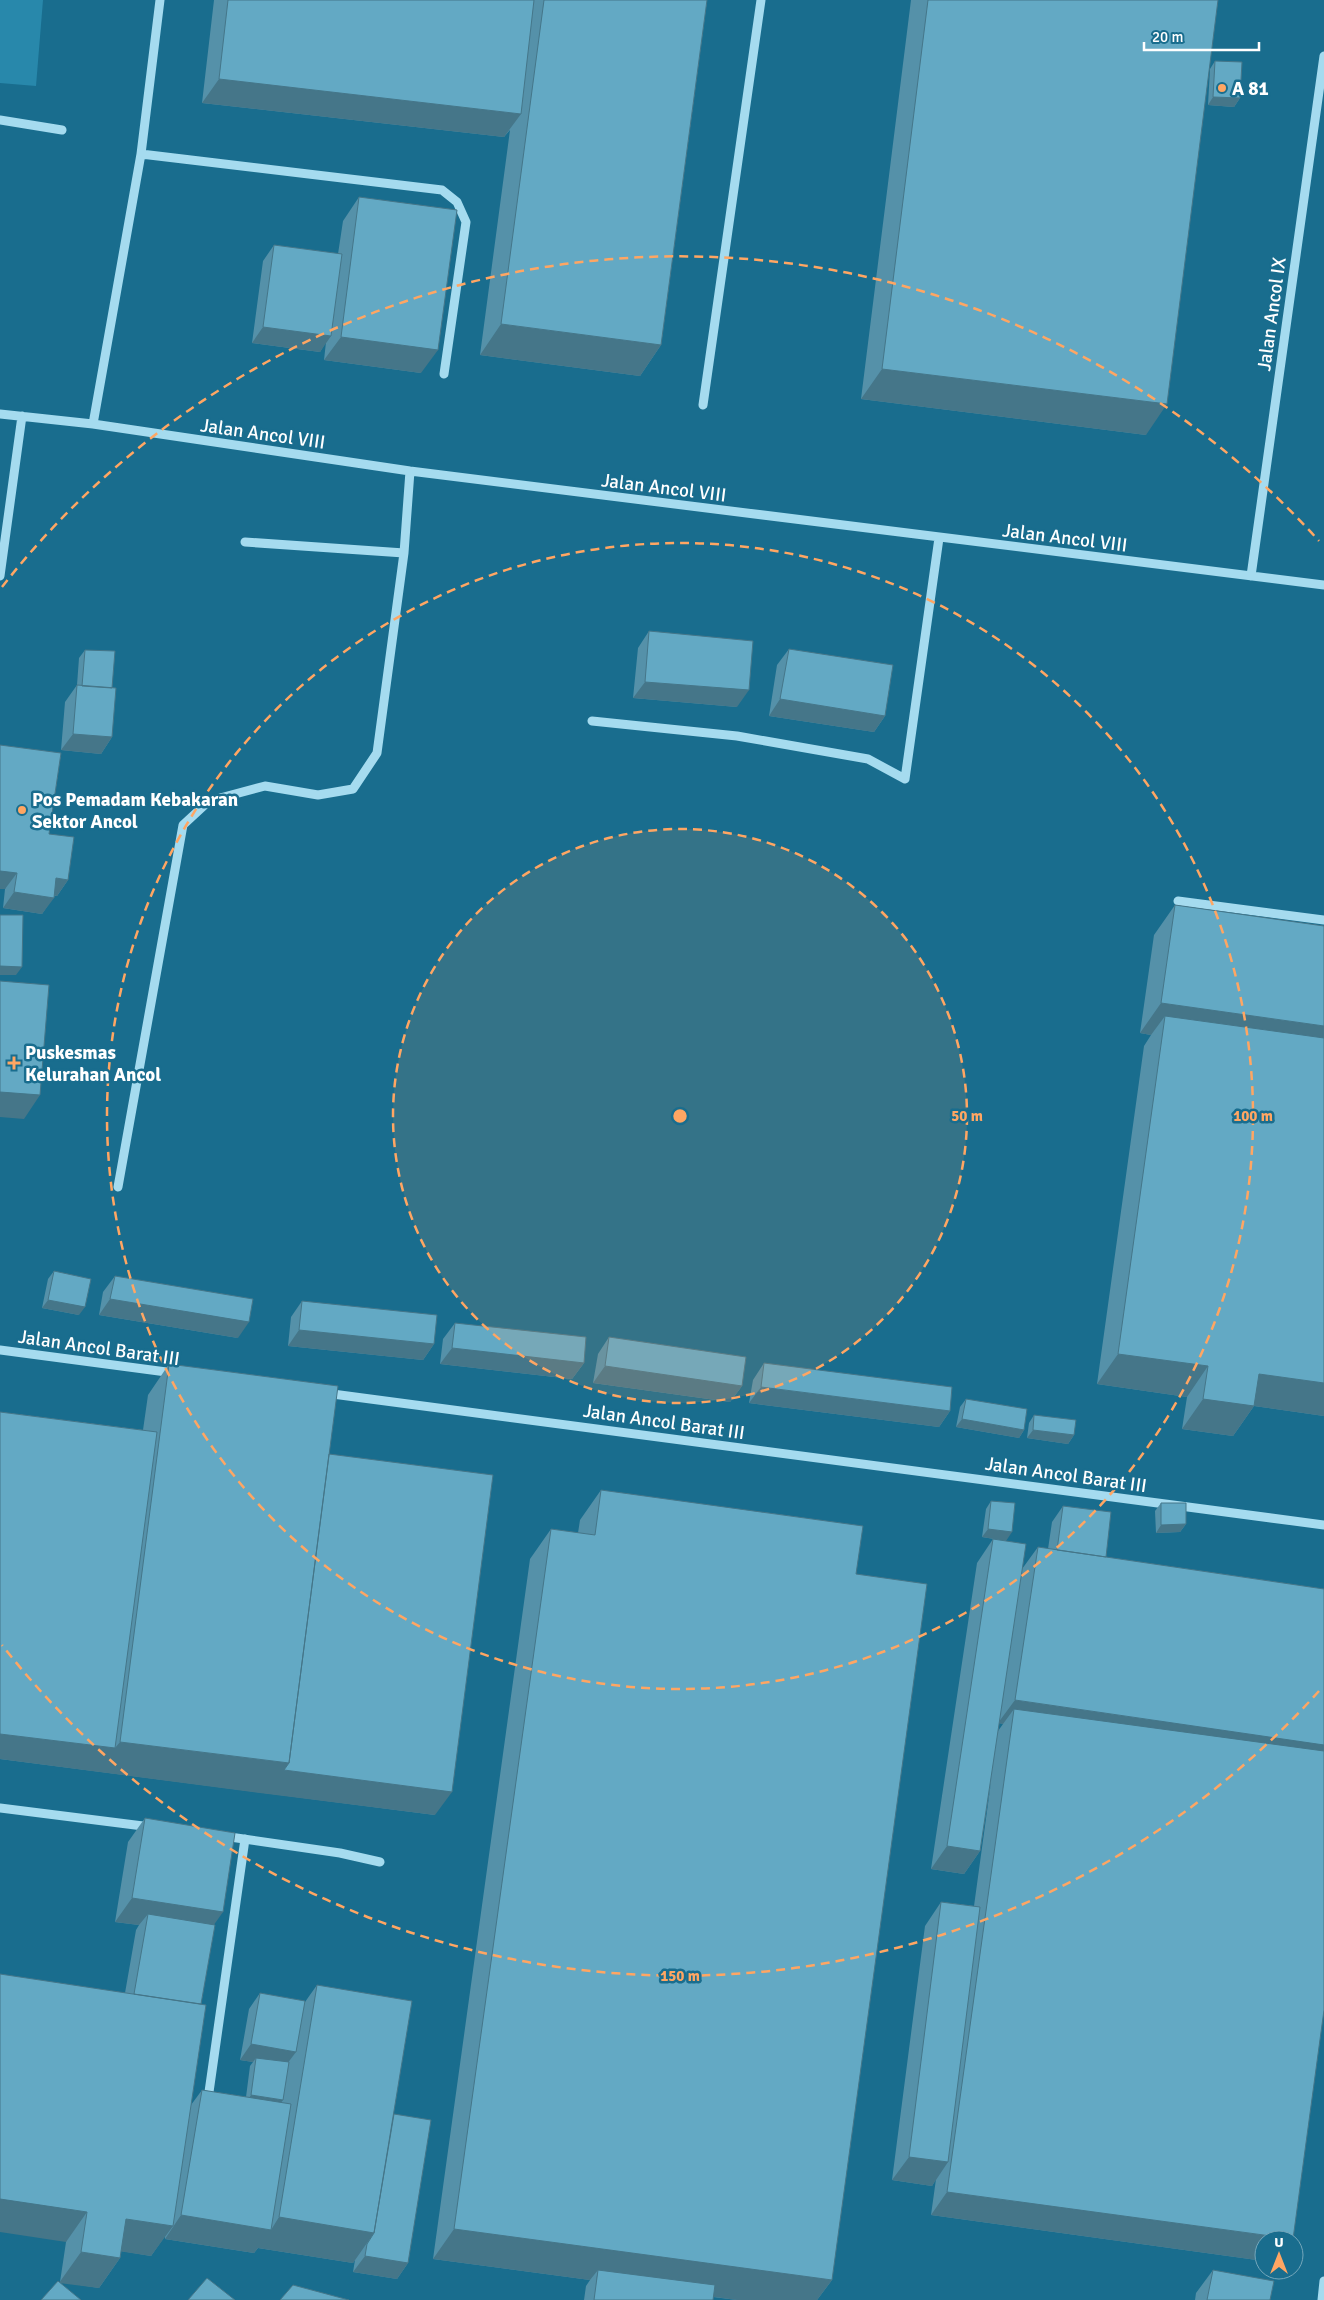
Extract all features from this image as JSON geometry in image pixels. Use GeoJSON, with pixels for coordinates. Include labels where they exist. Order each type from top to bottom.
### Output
{"type":"FeatureCollection","features":[{"type":"Feature","properties":{"kind":"street"},"geometry":{"type":"LineString","coordinates":[[93,424],[141,154],[160,0]]}},
{"type":"Feature","properties":{"kind":"street"},"geometry":{"type":"LineString","coordinates":[[703,406],[761,0]]}},
{"type":"Feature","properties":{"kind":"street","name":"Jalan Ancol IX"},"geometry":{"type":"LineString","coordinates":[[1251,576],[1324,56]]}},
{"type":"Feature","properties":{"kind":"street"},"geometry":{"type":"LineString","coordinates":[[0,120],[62,130]]}},
{"type":"Feature","properties":{"kind":"street"},"geometry":{"type":"LineString","coordinates":[[141,154],[442,190],[457,202],[466,222],[444,374]]}},
{"type":"Feature","properties":{"kind":"street","name":"Jalan Ancol VIII"},"geometry":{"type":"LineString","coordinates":[[0,414],[93,424],[410,471],[1324,585]]}},
{"type":"Feature","properties":{"kind":"street"},"geometry":{"type":"LineString","coordinates":[[0,576],[22,416]]}},
{"type":"Feature","properties":{"kind":"street"},"geometry":{"type":"LineString","coordinates":[[118,1187],[183,825],[209,800],[265,786],[318,796],[353,789],[378,753],[404,553],[410,471]]}},
{"type":"Feature","properties":{"kind":"street"},"geometry":{"type":"LineString","coordinates":[[592,721],[737,736],[868,759],[905,779],[939,538]]}},
{"type":"Feature","properties":{"kind":"street"},"geometry":{"type":"LineString","coordinates":[[245,542],[404,553]]}},
{"type":"Feature","properties":{"kind":"street"},"geometry":{"type":"LineString","coordinates":[[1178,901],[1324,920]]}},
{"type":"Feature","properties":{"kind":"street","name":"Jalan Ancol Barat III"},"geometry":{"type":"LineString","coordinates":[[0,1350],[188,1375]]}},
{"type":"Feature","properties":{"kind":"street","name":"Jalan Ancol Barat III"},"geometry":{"type":"LineString","coordinates":[[316,1392],[1324,1525]]}},
{"type":"Feature","properties":{"kind":"street"},"geometry":{"type":"LineString","coordinates":[[0,1808],[157,1828]]}},
{"type":"Feature","properties":{"kind":"street"},"geometry":{"type":"LineString","coordinates":[[216,1835],[340,1853],[380,1862]]}},
{"type":"Feature","properties":{"kind":"street"},"geometry":{"type":"LineString","coordinates":[[208,2099],[245,1839]]}},
{"type":"Feature","properties":{"kind":"street"},"geometry":{"type":"LineString","coordinates":[[1322,2300],[1324,2281]]}},
{"type":"Feature","properties":{"kind":"shaded area"},"geometry":{"type":"Polygon","coordinates":[[[0,0],[43,0],[36,86],[0,83],[0,0]]]}},
{"type":"Feature","properties":{"kind":"building"},"geometry":{"type":"Polygon","coordinates":[[[228,0],[534,0],[521,114],[219,79],[228,0]]]}},
{"type":"Feature","properties":{"kind":"building"},"geometry":{"type":"Polygon","coordinates":[[[544,0],[707,0],[661,345],[501,324],[544,0]]]}},
{"type":"Feature","properties":{"kind":"building"},"geometry":{"type":"Polygon","coordinates":[[[928,0],[1218,0],[1167,404],[882,369],[928,0]]]}},
{"type":"Feature","properties":{"kind":"building","name":"A 81"},"geometry":{"type":"Polygon","coordinates":[[[1215,61],[1242,62],[1240,98],[1213,97],[1215,61]]]}},
{"type":"Feature","properties":{"kind":"building"},"geometry":{"type":"Polygon","coordinates":[[[359,197],[457,210],[438,350],[341,337],[359,197]]]}},
{"type":"Feature","properties":{"kind":"building"},"geometry":{"type":"Polygon","coordinates":[[[274,245],[342,254],[331,336],[263,327],[274,245]]]}},
{"type":"Feature","properties":{"kind":"building"},"geometry":{"type":"Polygon","coordinates":[[[649,631],[753,641],[749,690],[645,682],[649,631]]]}},
{"type":"Feature","properties":{"kind":"building"},"geometry":{"type":"Polygon","coordinates":[[[789,649],[893,665],[885,716],[780,699],[789,649]]]}},
{"type":"Feature","properties":{"kind":"building"},"geometry":{"type":"Polygon","coordinates":[[[85,650],[115,651],[112,688],[82,686],[85,650]]]}},
{"type":"Feature","properties":{"kind":"building"},"geometry":{"type":"Polygon","coordinates":[[[77,685],[116,688],[112,737],[73,734],[77,685]]]}},
{"type":"Feature","properties":{"kind":"building","name":"Pos Pemadam Kebakaran Sektor Ancol"},"geometry":{"type":"Polygon","coordinates":[[[0,745],[61,753],[49,834],[74,837],[68,880],[56,878],[54,898],[14,892],[17,873],[0,871],[0,745]]]}},
{"type":"Feature","properties":{"kind":"building"},"geometry":{"type":"Polygon","coordinates":[[[1175,905],[1324,926],[1324,1026],[1161,1003],[1175,905]]]}},
{"type":"Feature","properties":{"kind":"building"},"geometry":{"type":"Polygon","coordinates":[[[0,915],[23,915],[22,967],[0,966],[0,915]]]}},
{"type":"Feature","properties":{"kind":"building"},"geometry":{"type":"Polygon","coordinates":[[[0,981],[49,985],[40,1095],[0,1092],[0,981]]]}},
{"type":"Feature","properties":{"kind":"building"},"geometry":{"type":"Polygon","coordinates":[[[1165,1016],[1324,1038],[1324,1383],[1259,1374],[1254,1406],[1203,1399],[1208,1366],[1118,1354],[1165,1016]]]}},
{"type":"Feature","properties":{"kind":"building"},"geometry":{"type":"Polygon","coordinates":[[[54,1271],[91,1279],[85,1307],[48,1300],[54,1271]]]}},
{"type":"Feature","properties":{"kind":"building"},"geometry":{"type":"Polygon","coordinates":[[[115,1276],[253,1299],[249,1322],[110,1299],[115,1276]]]}},
{"type":"Feature","properties":{"kind":"building"},"geometry":{"type":"Polygon","coordinates":[[[302,1301],[437,1315],[434,1344],[299,1330],[302,1301]]]}},
{"type":"Feature","properties":{"kind":"building"},"geometry":{"type":"Polygon","coordinates":[[[455,1323],[586,1337],[584,1363],[452,1348],[455,1323]]]}},
{"type":"Feature","properties":{"kind":"building"},"geometry":{"type":"Polygon","coordinates":[[[609,1337],[746,1357],[742,1386],[605,1366],[609,1337]]]}},
{"type":"Feature","properties":{"kind":"building"},"geometry":{"type":"Polygon","coordinates":[[[764,1363],[952,1387],[950,1411],[761,1387],[764,1363]]]}},
{"type":"Feature","properties":{"kind":"building"},"geometry":{"type":"Polygon","coordinates":[[[169,1364],[338,1386],[289,1763],[120,1742],[169,1364]]]}},
{"type":"Feature","properties":{"kind":"building"},"geometry":{"type":"Polygon","coordinates":[[[966,1399],[1027,1409],[1024,1430],[962,1419],[966,1399]]]}},
{"type":"Feature","properties":{"kind":"building"},"geometry":{"type":"Polygon","coordinates":[[[0,1412],[157,1432],[115,1748],[0,1734],[0,1412]]]}},
{"type":"Feature","properties":{"kind":"building"},"geometry":{"type":"Polygon","coordinates":[[[1034,1415],[1076,1420],[1074,1435],[1033,1430],[1034,1415]]]}},
{"type":"Feature","properties":{"kind":"building"},"geometry":{"type":"Polygon","coordinates":[[[329,1454],[493,1475],[452,1792],[284,1770],[289,1763],[329,1454]]]}},
{"type":"Feature","properties":{"kind":"building"},"geometry":{"type":"Polygon","coordinates":[[[601,1490],[863,1526],[856,1574],[927,1584],[832,2280],[454,2229],[551,1529],[595,1535],[601,1490]]]}},
{"type":"Feature","properties":{"kind":"building"},"geometry":{"type":"Polygon","coordinates":[[[991,1501],[1015,1503],[1012,1532],[988,1529],[991,1501]]]}},
{"type":"Feature","properties":{"kind":"building"},"geometry":{"type":"Polygon","coordinates":[[[1161,1503],[1186,1503],[1186,1524],[1161,1525],[1161,1503]]]}},
{"type":"Feature","properties":{"kind":"building"},"geometry":{"type":"Polygon","coordinates":[[[1063,1506],[1111,1512],[1106,1557],[1057,1550],[1063,1506]]]}},
{"type":"Feature","properties":{"kind":"building"},"geometry":{"type":"Polygon","coordinates":[[[993,1539],[1026,1544],[980,1851],[947,1846],[993,1539]]]}},
{"type":"Feature","properties":{"kind":"building"},"geometry":{"type":"Polygon","coordinates":[[[1038,1547],[1324,1589],[1324,1745],[1015,1700],[1038,1547]]]}},
{"type":"Feature","properties":{"kind":"building"},"geometry":{"type":"Polygon","coordinates":[[[1014,1709],[1324,1751],[1324,2010],[1294,2230],[1254,2230],[1254,2234],[947,2192],[1014,1709]]]}},
{"type":"Feature","properties":{"kind":"building"},"geometry":{"type":"Polygon","coordinates":[[[145,1818],[235,1833],[223,1912],[132,1898],[145,1818]]]}},
{"type":"Feature","properties":{"kind":"building"},"geometry":{"type":"Polygon","coordinates":[[[941,1902],[980,1907],[948,2162],[909,2157],[941,1902]]]}},
{"type":"Feature","properties":{"kind":"building"},"geometry":{"type":"Polygon","coordinates":[[[148,1914],[215,1925],[201,2004],[134,1994],[148,1914]]]}},
{"type":"Feature","properties":{"kind":"building"},"geometry":{"type":"Polygon","coordinates":[[[0,1974],[206,2005],[173,2226],[126,2219],[120,2258],[81,2252],[87,2212],[0,2199],[0,1974]]]}},
{"type":"Feature","properties":{"kind":"building"},"geometry":{"type":"Polygon","coordinates":[[[317,1985],[412,2001],[374,2233],[279,2217],[317,1985]]]}},
{"type":"Feature","properties":{"kind":"building"},"geometry":{"type":"Polygon","coordinates":[[[260,1993],[305,2001],[296,2052],[251,2044],[260,1993]]]}},
{"type":"Feature","properties":{"kind":"building"},"geometry":{"type":"Polygon","coordinates":[[[256,2058],[289,2062],[283,2100],[251,2095],[256,2058]]]}},
{"type":"Feature","properties":{"kind":"building"},"geometry":{"type":"Polygon","coordinates":[[[202,2090],[291,2104],[271,2230],[181,2215],[202,2090]]]}},
{"type":"Feature","properties":{"kind":"building"},"geometry":{"type":"Polygon","coordinates":[[[394,2114],[431,2120],[408,2263],[365,2256],[367,2244],[374,2233],[394,2114]]]}},
{"type":"Feature","properties":{"kind":"building"},"geometry":{"type":"Polygon","coordinates":[[[598,2270],[715,2285],[713,2300],[594,2300],[598,2270]]]}},
{"type":"Feature","properties":{"kind":"building"},"geometry":{"type":"Polygon","coordinates":[[[1213,2270],[1254,2277],[1254,2280],[1274,2281],[1270,2300],[1207,2300],[1213,2270]]]}},
{"type":"Feature","properties":{"kind":"building"},"geometry":{"type":"Polygon","coordinates":[[[207,2278],[235,2300],[188,2300],[207,2278]]]}},
{"type":"Feature","properties":{"kind":"building"},"geometry":{"type":"Polygon","coordinates":[[[58,2281],[81,2300],[41,2300],[58,2281]]]}},
{"type":"Feature","properties":{"kind":"building"},"geometry":{"type":"Polygon","coordinates":[[[293,2285],[349,2300],[280,2300],[293,2285]]]}},
{"type":"Feature","properties":{"kind":"place","name":"A 81"},"geometry":{"type":"Point","coordinates":[1222,88]}},
{"type":"Feature","properties":{"kind":"place","name":"Pos Pemadam Kebakaran Sektor Ancol"},"geometry":{"type":"Point","coordinates":[22,810]}},
{"type":"Feature","properties":{"kind":"place","name":"Puskesmas Kelurahan Ancol"},"geometry":{"type":"Point","coordinates":[14,1063]}}]}
